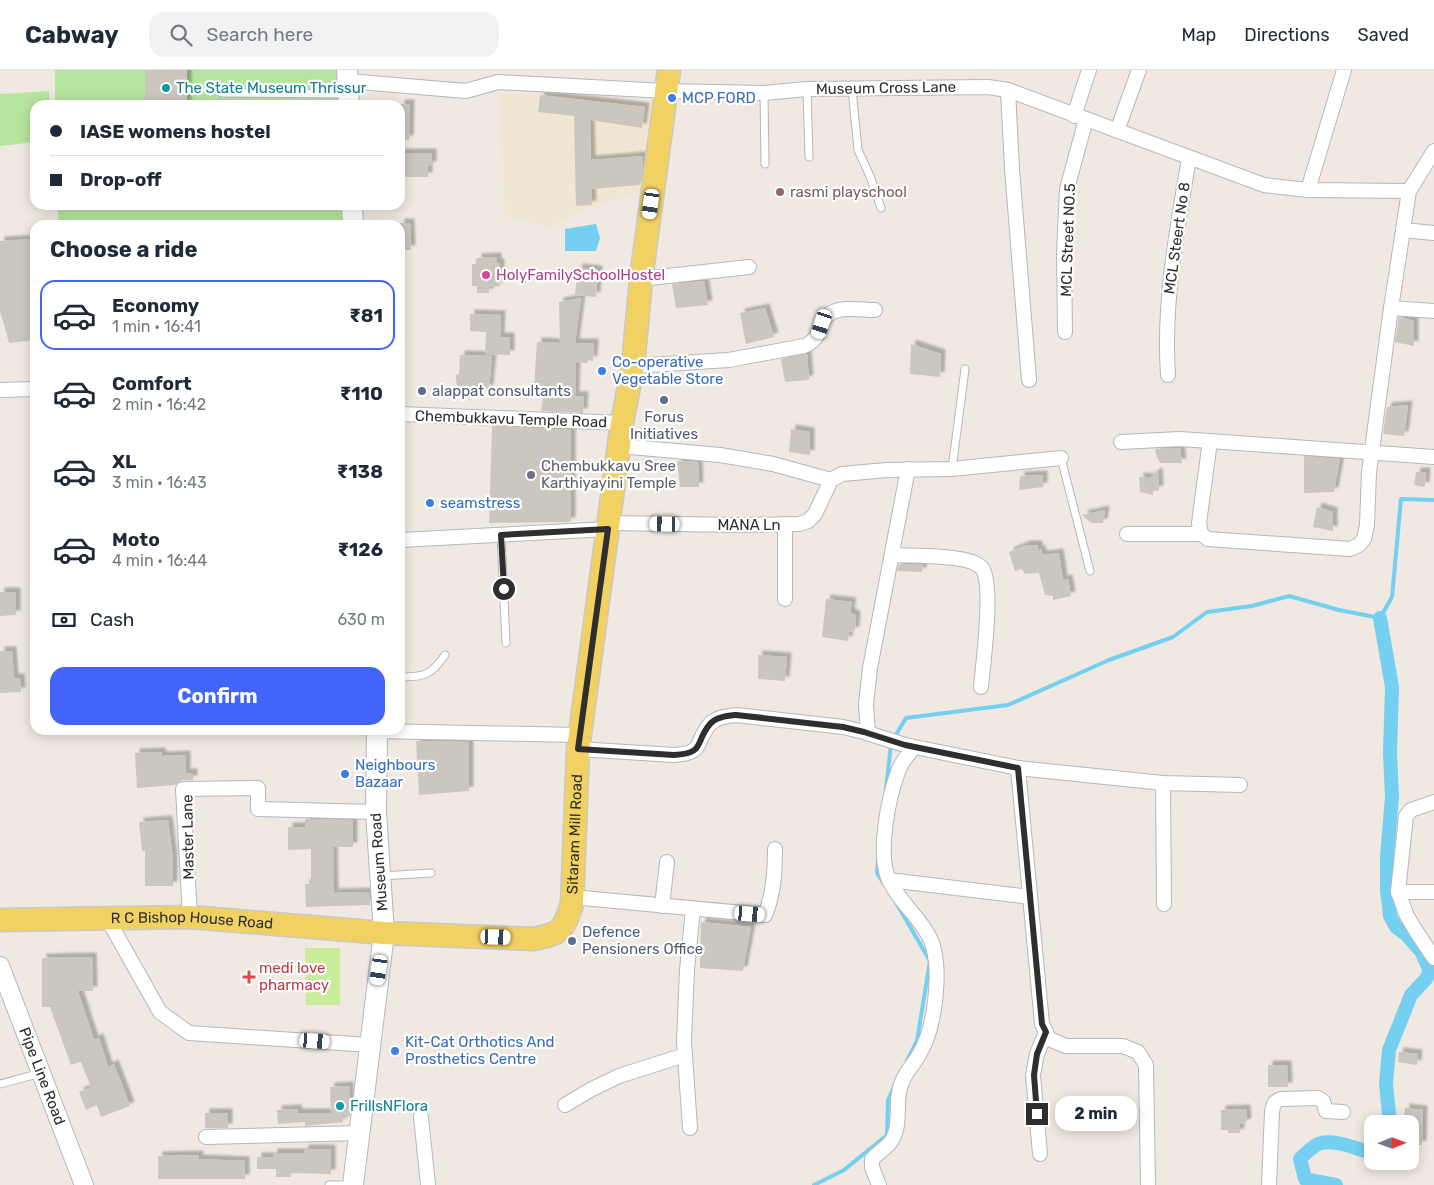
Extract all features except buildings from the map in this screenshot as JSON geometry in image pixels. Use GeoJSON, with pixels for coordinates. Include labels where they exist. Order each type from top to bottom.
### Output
{"type":"FeatureCollection","features":[{"type":"Feature","properties":{"kind":"main road","name":"Sitaram Mill Road"},"geometry":{"type":"LineString","coordinates":[[384,933],[533,939],[552,935],[564,926],[572,904],[578,742],[622,423],[633,366],[641,279],[668,81]]}},
{"type":"Feature","properties":{"kind":"main road","name":"Museum Road"},"geometry":{"type":"LineString","coordinates":[[377,735],[376,812],[384,933]]}},
{"type":"Feature","properties":{"kind":"main road","name":"R C Bishop House Road"},"geometry":{"type":"LineString","coordinates":[[0,920],[190,916],[384,933]]}},
{"type":"Feature","properties":{"kind":"main road"},"geometry":{"type":"LineString","coordinates":[[353,1185],[384,933]]}},
{"type":"Feature","properties":{"kind":"street","name":"MCL Street NO.5"},"geometry":{"type":"LineString","coordinates":[[1065,332],[1064,252],[1067,189],[1089,70]]}},
{"type":"Feature","properties":{"kind":"street"},"geometry":{"type":"LineString","coordinates":[[1117,131],[1139,70]]}},
{"type":"Feature","properties":{"kind":"street"},"geometry":{"type":"LineString","coordinates":[[1308,190],[1344,70]]}},
{"type":"Feature","properties":{"kind":"street","name":"Museum Cross Lane"},"geometry":{"type":"LineString","coordinates":[[348,87],[466,91],[498,82],[668,81],[764,93],[806,90],[988,86],[1008,90],[1264,186],[1308,190],[1409,191]]}},
{"type":"Feature","properties":{"kind":"street"},"geometry":{"type":"LineString","coordinates":[[1008,90],[1012,169],[1029,380]]}},
{"type":"Feature","properties":{"kind":"street"},"geometry":{"type":"LineString","coordinates":[[1127,534],[1201,534],[1208,539],[1350,549],[1359,545],[1364,539],[1367,526],[1368,472],[1409,191],[1434,151]]}},
{"type":"Feature","properties":{"kind":"street","name":"MCL Steert No 8"},"geometry":{"type":"LineString","coordinates":[[1168,375],[1166,345],[1170,276],[1189,158]]}},
{"type":"Feature","properties":{"kind":"street"},"geometry":{"type":"LineString","coordinates":[[1402,230],[1434,233]]}},
{"type":"Feature","properties":{"kind":"street"},"geometry":{"type":"LineString","coordinates":[[641,279],[748,267]]}},
{"type":"Feature","properties":{"kind":"street"},"geometry":{"type":"LineString","coordinates":[[1391,308],[1434,311]]}},
{"type":"Feature","properties":{"kind":"street"},"geometry":{"type":"LineString","coordinates":[[633,366],[729,360],[804,346],[811,343],[817,337],[822,324],[830,314],[840,310],[875,310]]}},
{"type":"Feature","properties":{"kind":"street"},"geometry":{"type":"LineString","coordinates":[[0,390],[30,389]]}},
{"type":"Feature","properties":{"kind":"street","name":"Chembukkavu Temple Road"},"geometry":{"type":"LineString","coordinates":[[405,414],[622,423]]}},
{"type":"Feature","properties":{"kind":"street"},"geometry":{"type":"LineString","coordinates":[[1201,534],[1199,523],[1210,441]]}},
{"type":"Feature","properties":{"kind":"street"},"geometry":{"type":"LineString","coordinates":[[1121,442],[1210,441],[1372,451],[1434,457]]}},
{"type":"Feature","properties":{"kind":"street"},"geometry":{"type":"LineString","coordinates":[[619,446],[720,455],[773,464],[831,480],[842,474],[908,469],[952,469],[1061,458]]}},
{"type":"Feature","properties":{"kind":"street"},"geometry":{"type":"LineString","coordinates":[[868,733],[866,704],[870,668],[908,469]]}},
{"type":"Feature","properties":{"kind":"street","name":"MANA Ln"},"geometry":{"type":"LineString","coordinates":[[405,540],[501,535],[608,526],[799,524],[808,521],[815,514],[831,480]]}},
{"type":"Feature","properties":{"kind":"street"},"geometry":{"type":"LineString","coordinates":[[785,524],[785,599]]}},
{"type":"Feature","properties":{"kind":"street"},"geometry":{"type":"LineString","coordinates":[[892,554],[959,559],[974,562],[982,568],[986,580],[988,612],[981,687]]}},
{"type":"Feature","properties":{"kind":"street"},"geometry":{"type":"LineString","coordinates":[[405,732],[578,742],[674,755],[688,754],[697,749],[710,724],[719,718],[736,715],[843,727],[910,746],[1018,768],[1163,783],[1240,785]]}},
{"type":"Feature","properties":{"kind":"street"},"geometry":{"type":"LineString","coordinates":[[879,1185],[872,1167],[872,1159],[889,1144],[894,1135],[899,1091],[902,1082],[927,1040],[933,1014],[936,983],[932,945],[925,930],[899,897],[889,880],[884,866],[883,852],[892,792],[898,771],[910,746]]}},
{"type":"Feature","properties":{"kind":"street"},"geometry":{"type":"LineString","coordinates":[[1018,768],[1042,1024],[1049,1039],[1066,1046],[1122,1046],[1138,1052],[1146,1064],[1148,1185]]}},
{"type":"Feature","properties":{"kind":"street"},"geometry":{"type":"LineString","coordinates":[[1163,783],[1164,904]]}},
{"type":"Feature","properties":{"kind":"street","name":"Master Lane"},"geometry":{"type":"LineString","coordinates":[[190,916],[183,789],[258,788],[258,809],[376,812]]}},
{"type":"Feature","properties":{"kind":"street"},"geometry":{"type":"LineString","coordinates":[[1434,802],[1411,810],[1406,816],[1398,892],[1412,924],[1434,958]]}},
{"type":"Feature","properties":{"kind":"street"},"geometry":{"type":"LineString","coordinates":[[572,897],[765,915],[770,902],[774,876],[775,848]]}},
{"type":"Feature","properties":{"kind":"street"},"geometry":{"type":"LineString","coordinates":[[662,906],[667,862]]}},
{"type":"Feature","properties":{"kind":"street"},"geometry":{"type":"LineString","coordinates":[[889,880],[1030,897]]}},
{"type":"Feature","properties":{"kind":"street"},"geometry":{"type":"LineString","coordinates":[[1398,892],[1434,892]]}},
{"type":"Feature","properties":{"kind":"street"},"geometry":{"type":"LineString","coordinates":[[690,1128],[684,1041],[687,970],[694,909]]}},
{"type":"Feature","properties":{"kind":"street"},"geometry":{"type":"LineString","coordinates":[[107,918],[160,1012],[189,1033],[369,1045]]}},
{"type":"Feature","properties":{"kind":"street","name":"Pipe Line Road"},"geometry":{"type":"LineString","coordinates":[[0,966],[84,1185]]}},
{"type":"Feature","properties":{"kind":"street"},"geometry":{"type":"LineString","coordinates":[[1040,1154],[1034,1075],[1037,1054],[1046,1032]]}},
{"type":"Feature","properties":{"kind":"street"},"geometry":{"type":"LineString","coordinates":[[565,1105],[619,1076],[685,1055]]}},
{"type":"Feature","properties":{"kind":"street"},"geometry":{"type":"LineString","coordinates":[[1269,1185],[1272,1112],[1273,1105],[1277,1100],[1281,1098],[1318,1098],[1323,1101],[1326,1111],[1343,1112]]}},
{"type":"Feature","properties":{"kind":"street"},"geometry":{"type":"LineString","coordinates":[[421,1117],[428,1185]]}},
{"type":"Feature","properties":{"kind":"street"},"geometry":{"type":"LineString","coordinates":[[206,1137],[359,1133]]}},
{"type":"Feature","properties":{"kind":"lane"},"geometry":{"type":"LineString","coordinates":[[222,93],[348,87]]}},
{"type":"Feature","properties":{"kind":"lane"},"geometry":{"type":"LineString","coordinates":[[852,89],[858,150],[870,176],[881,208]]}},
{"type":"Feature","properties":{"kind":"lane"},"geometry":{"type":"LineString","coordinates":[[806,90],[809,157]]}},
{"type":"Feature","properties":{"kind":"lane"},"geometry":{"type":"LineString","coordinates":[[764,93],[765,164]]}},
{"type":"Feature","properties":{"kind":"lane"},"geometry":{"type":"LineString","coordinates":[[952,469],[965,369]]}},
{"type":"Feature","properties":{"kind":"lane"},"geometry":{"type":"LineString","coordinates":[[1061,458],[1090,571]]}},
{"type":"Feature","properties":{"kind":"lane"},"geometry":{"type":"LineString","coordinates":[[501,535],[506,643]]}},
{"type":"Feature","properties":{"kind":"lane"},"geometry":{"type":"LineString","coordinates":[[405,677],[423,675],[434,670],[445,655]]}},
{"type":"Feature","properties":{"kind":"lane"},"geometry":{"type":"LineString","coordinates":[[380,876],[431,873]]}},
{"type":"Feature","properties":{"kind":"lane"},"geometry":{"type":"LineString","coordinates":[[0,1084],[41,1073]]}},
{"type":"Feature","properties":{"kind":"lane"},"geometry":{"type":"LineString","coordinates":[[329,1185],[353,1185]]}},
{"type":"Feature","properties":{"kind":"shaded area"},"geometry":{"type":"Polygon","coordinates":[[[500,93],[593,97],[651,103],[656,134],[646,190],[593,207],[550,227],[505,217],[500,93]]]}},
{"type":"Feature","properties":{"kind":"green space"},"geometry":{"type":"Polygon","coordinates":[[[55,70],[348,70],[349,100],[55,100],[55,70]]]}},
{"type":"Feature","properties":{"kind":"green space"},"geometry":{"type":"Polygon","coordinates":[[[49,91],[50,100],[30,100],[30,143],[0,146],[0,94],[49,91]]]}},
{"type":"Feature","properties":{"kind":"green space"},"geometry":{"type":"Polygon","coordinates":[[[58,210],[352,210],[353,220],[58,220],[58,210]]]}},
{"type":"Feature","properties":{"kind":"green space"},"geometry":{"type":"Polygon","coordinates":[[[305,948],[340,948],[340,1005],[306,1005],[305,948]]]}},
{"type":"Feature","properties":{"kind":"water"},"geometry":{"type":"Polygon","coordinates":[[[596,224],[600,238],[596,251],[565,251],[565,229],[596,224]]]}},
{"type":"Feature","properties":{"kind":"waterway"},"geometry":{"type":"LineString","coordinates":[[894,738],[906,718],[1008,705],[1109,660],[1173,637],[1207,612],[1252,606],[1289,596],[1339,610],[1380,618],[1392,597],[1401,499],[1434,500]]}},
{"type":"Feature","properties":{"kind":"waterway"},"geometry":{"type":"LineString","coordinates":[[1380,618],[1392,687],[1390,753],[1392,797],[1387,857],[1387,890],[1390,916],[1396,927],[1406,934],[1421,951],[1430,971],[1426,979],[1411,995],[1389,1050],[1386,1084],[1389,1115]]}},
{"type":"Feature","properties":{"kind":"waterway"},"geometry":{"type":"LineString","coordinates":[[886,789],[891,744]]}},
{"type":"Feature","properties":{"kind":"waterway"},"geometry":{"type":"LineString","coordinates":[[878,861],[877,873],[884,884]]}},
{"type":"Feature","properties":{"kind":"waterway"},"geometry":{"type":"LineString","coordinates":[[895,901],[930,961],[917,1041],[907,1061]]}},
{"type":"Feature","properties":{"kind":"waterway"},"geometry":{"type":"LineString","coordinates":[[814,1185],[844,1170],[887,1135],[888,1100],[894,1087]]}},
{"type":"Feature","properties":{"kind":"waterway"},"geometry":{"type":"LineString","coordinates":[[1336,1185],[1305,1179],[1300,1159],[1316,1145],[1331,1142],[1364,1151]]}},
{"type":"Feature","properties":{"kind":"place","name":"The State Museum Thrissur"},"geometry":{"type":"Point","coordinates":[166,88]}},
{"type":"Feature","properties":{"kind":"place","name":"MCP FORD"},"geometry":{"type":"Point","coordinates":[672,98]}},
{"type":"Feature","properties":{"kind":"place","name":"rasmi playschool"},"geometry":{"type":"Point","coordinates":[780,192]}},
{"type":"Feature","properties":{"kind":"place","name":"HolyFamilySchoolHostel"},"geometry":{"type":"Point","coordinates":[486,275]}},
{"type":"Feature","properties":{"kind":"place","name":"Co-operative Vegetable Store"},"geometry":{"type":"Point","coordinates":[602,371]}},
{"type":"Feature","properties":{"kind":"place","name":"alappat consultants"},"geometry":{"type":"Point","coordinates":[422,391]}},
{"type":"Feature","properties":{"kind":"place","name":"Forus Initiatives"},"geometry":{"type":"Point","coordinates":[664,400]}},
{"type":"Feature","properties":{"kind":"place","name":"Chembukkavu Sree Karthiyayini Temple"},"geometry":{"type":"Point","coordinates":[531,475]}},
{"type":"Feature","properties":{"kind":"place","name":"seamstress"},"geometry":{"type":"Point","coordinates":[430,503]}},
{"type":"Feature","properties":{"kind":"place","name":"Neighbours Bazaar"},"geometry":{"type":"Point","coordinates":[345,774]}},
{"type":"Feature","properties":{"kind":"place","name":"Defence Pensioners Office"},"geometry":{"type":"Point","coordinates":[572,941]}},
{"type":"Feature","properties":{"kind":"place","name":"medi love pharmacy"},"geometry":{"type":"Point","coordinates":[249,977]}},
{"type":"Feature","properties":{"kind":"place","name":"Kit-Cat Orthotics And Prosthetics Centre"},"geometry":{"type":"Point","coordinates":[395,1051]}},
{"type":"Feature","properties":{"kind":"place","name":"FrillsNFlora"},"geometry":{"type":"Point","coordinates":[340,1106]}},
{"type":"Feature","properties":{"kind":"route"},"geometry":{"type":"LineString","coordinates":[[504,589],[501,535],[608,529],[578,749],[674,755],[688,754],[697,749],[710,724],[719,718],[736,715],[843,727],[905,745],[1018,768],[1042,1024],[1046,1032],[1037,1054],[1034,1075],[1037,1114]]}}]}
